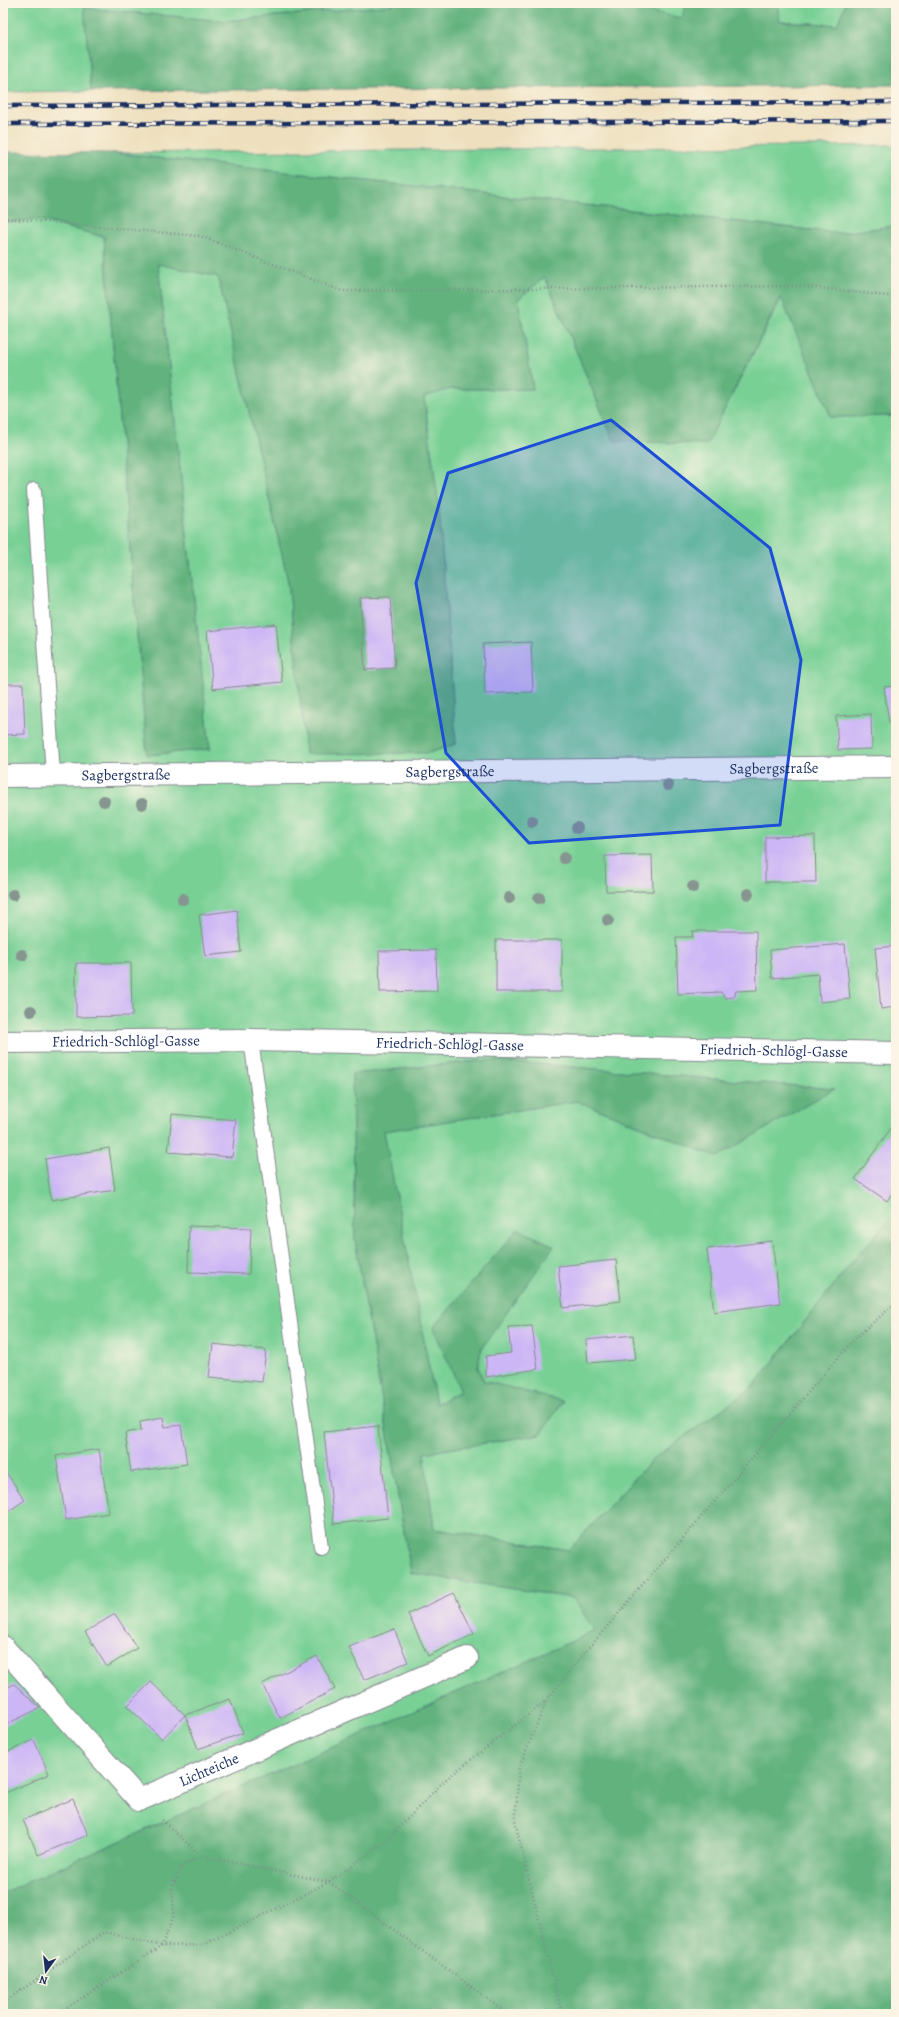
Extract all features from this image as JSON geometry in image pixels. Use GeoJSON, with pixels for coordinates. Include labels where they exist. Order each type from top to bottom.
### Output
{"type":"FeatureCollection","features":[{"type":"Feature","properties":{"kind":"street","name":"Sagbergstraße"},"geometry":{"type":"LineString","coordinates":[[3,776],[896,767]]}},
{"type":"Feature","properties":{"kind":"street","name":"Friedrich-Schlögl-Gasse"},"geometry":{"type":"LineString","coordinates":[[3,1042],[251,1040],[896,1053]]}},
{"type":"Feature","properties":{"kind":"street"},"geometry":{"type":"LineString","coordinates":[[3,1647],[139,1800]]}},
{"type":"Feature","properties":{"kind":"street","name":"Lichteiche"},"geometry":{"type":"LineString","coordinates":[[139,1800],[467,1658]]}},
{"type":"Feature","properties":{"kind":"lane"},"geometry":{"type":"LineString","coordinates":[[34,490],[53,775]]}},
{"type":"Feature","properties":{"kind":"lane"},"geometry":{"type":"LineString","coordinates":[[251,1040],[321,1547]]}},
{"type":"Feature","properties":{"kind":"path"},"geometry":{"type":"LineString","coordinates":[[3,218],[200,236],[342,291],[802,286],[896,297]]}},
{"type":"Feature","properties":{"kind":"path"},"geometry":{"type":"LineString","coordinates":[[3,2001],[10,1998],[104,1932],[162,1946],[203,1945],[329,1882],[384,1842],[445,1780],[546,1701],[593,1643],[854,1339],[896,1302]]}},
{"type":"Feature","properties":{"kind":"path"},"geometry":{"type":"LineString","coordinates":[[546,1701],[520,1768],[515,1822],[562,2014]]}},
{"type":"Feature","properties":{"kind":"path"},"geometry":{"type":"LineString","coordinates":[[139,1800],[201,1856],[329,1882],[508,2014]]}},
{"type":"Feature","properties":{"kind":"path"},"geometry":{"type":"LineString","coordinates":[[57,2014],[162,1946],[174,1915],[172,1887],[182,1866],[201,1856]]}},
{"type":"Feature","properties":{"kind":"highlighted area"},"geometry":{"type":"Polygon","coordinates":[[[611,420],[770,548],[801,660],[780,825],[529,843],[446,753],[416,583],[448,473],[611,420]]]}},
{"type":"Feature","properties":{"kind":"green space"},"geometry":{"type":"Polygon","coordinates":[[[3,3],[393,3],[393,5],[224,21],[85,8],[91,91],[3,92],[3,3]]]}},
{"type":"Feature","properties":{"kind":"green space"},"geometry":{"type":"Polygon","coordinates":[[[393,3],[607,3],[682,18],[686,3],[777,3],[780,21],[837,25],[846,3],[896,3],[896,85],[91,91],[84,8],[224,21],[393,5],[393,3]]]}},
{"type":"Feature","properties":{"kind":"green space"},"geometry":{"type":"Polygon","coordinates":[[[607,3],[686,3],[682,19],[607,3]]]}},
{"type":"Feature","properties":{"kind":"green space"},"geometry":{"type":"Polygon","coordinates":[[[777,3],[846,3],[837,25],[780,21],[777,3]]]}},
{"type":"Feature","properties":{"kind":"green space"},"geometry":{"type":"Polygon","coordinates":[[[896,145],[896,226],[839,233],[112,153],[896,145]]]}},
{"type":"Feature","properties":{"kind":"green space"},"geometry":{"type":"Polygon","coordinates":[[[3,152],[112,153],[839,233],[896,226],[896,416],[831,417],[781,297],[707,444],[614,441],[545,277],[518,299],[533,389],[450,389],[424,397],[439,508],[456,744],[429,753],[306,754],[288,581],[218,277],[158,264],[210,749],[147,755],[104,237],[36,219],[3,223],[3,152]]]}},
{"type":"Feature","properties":{"kind":"green space"},"geometry":{"type":"Polygon","coordinates":[[[36,219],[104,237],[147,755],[210,749],[158,264],[218,276],[288,581],[306,753],[456,744],[439,508],[424,397],[450,389],[533,389],[518,299],[545,277],[614,441],[707,444],[782,297],[831,417],[896,416],[896,1212],[852,1262],[753,1387],[653,1459],[569,1550],[434,1529],[424,1453],[541,1434],[562,1402],[484,1381],[478,1368],[481,1349],[553,1246],[518,1230],[461,1391],[436,1404],[383,1131],[577,1101],[717,1157],[833,1089],[488,1060],[352,1074],[355,1239],[411,1573],[573,1598],[596,1631],[3,1893],[3,223],[36,219]]]}},
{"type":"Feature","properties":{"kind":"green space"},"geometry":{"type":"Polygon","coordinates":[[[488,1060],[834,1089],[717,1157],[577,1101],[384,1131],[436,1404],[461,1391],[433,1328],[518,1229],[554,1246],[481,1349],[478,1368],[484,1381],[563,1401],[541,1434],[424,1453],[434,1529],[569,1550],[653,1459],[753,1387],[852,1262],[896,1212],[896,2014],[3,2014],[3,1893],[595,1631],[573,1598],[411,1573],[355,1239],[352,1074],[488,1060]]]}},
{"type":"Feature","properties":{"kind":"building"},"geometry":{"type":"Polygon","coordinates":[[[3,458],[6,486],[3,487],[3,458]]]}},
{"type":"Feature","properties":{"kind":"building"},"geometry":{"type":"Polygon","coordinates":[[[390,597],[395,668],[365,670],[360,598],[390,597]]]}},
{"type":"Feature","properties":{"kind":"building"},"geometry":{"type":"Polygon","coordinates":[[[276,624],[282,682],[213,689],[207,631],[276,624]]]}},
{"type":"Feature","properties":{"kind":"building"},"geometry":{"type":"Polygon","coordinates":[[[531,642],[533,692],[485,694],[483,644],[531,642]]]}},
{"type":"Feature","properties":{"kind":"building"},"geometry":{"type":"Polygon","coordinates":[[[3,684],[23,684],[25,734],[3,735],[3,684]]]}},
{"type":"Feature","properties":{"kind":"building"},"geometry":{"type":"Polygon","coordinates":[[[896,686],[896,723],[889,723],[884,687],[896,686]]]}},
{"type":"Feature","properties":{"kind":"building"},"geometry":{"type":"Polygon","coordinates":[[[871,714],[872,749],[838,750],[836,716],[871,714]]]}},
{"type":"Feature","properties":{"kind":"building"},"geometry":{"type":"Polygon","coordinates":[[[815,836],[816,882],[765,882],[765,837],[815,836]]]}},
{"type":"Feature","properties":{"kind":"building"},"geometry":{"type":"Polygon","coordinates":[[[652,855],[653,891],[606,891],[605,856],[652,855]]]}},
{"type":"Feature","properties":{"kind":"building"},"geometry":{"type":"Polygon","coordinates":[[[237,910],[241,952],[205,956],[199,915],[237,910]]]}},
{"type":"Feature","properties":{"kind":"building"},"geometry":{"type":"Polygon","coordinates":[[[692,931],[756,931],[757,990],[736,991],[734,997],[725,998],[721,992],[678,994],[676,937],[693,937],[692,931]]]}},
{"type":"Feature","properties":{"kind":"building"},"geometry":{"type":"Polygon","coordinates":[[[496,940],[562,940],[562,992],[496,992],[496,940]]]}},
{"type":"Feature","properties":{"kind":"building"},"geometry":{"type":"Polygon","coordinates":[[[845,944],[850,999],[820,1002],[818,974],[772,978],[770,950],[845,944]]]}},
{"type":"Feature","properties":{"kind":"building"},"geometry":{"type":"Polygon","coordinates":[[[896,946],[896,1007],[881,1009],[875,948],[896,946]]]}},
{"type":"Feature","properties":{"kind":"building"},"geometry":{"type":"Polygon","coordinates":[[[436,950],[437,991],[380,992],[379,951],[436,950]]]}},
{"type":"Feature","properties":{"kind":"building"},"geometry":{"type":"Polygon","coordinates":[[[76,963],[131,963],[132,1016],[76,1017],[76,963]]]}},
{"type":"Feature","properties":{"kind":"building"},"geometry":{"type":"Polygon","coordinates":[[[172,1114],[236,1120],[232,1157],[168,1152],[172,1114]]]}},
{"type":"Feature","properties":{"kind":"building"},"geometry":{"type":"Polygon","coordinates":[[[896,1121],[896,1187],[887,1201],[855,1179],[896,1121]]]}},
{"type":"Feature","properties":{"kind":"building"},"geometry":{"type":"Polygon","coordinates":[[[109,1148],[115,1190],[51,1200],[45,1159],[109,1148]]]}},
{"type":"Feature","properties":{"kind":"building"},"geometry":{"type":"Polygon","coordinates":[[[189,1226],[251,1228],[249,1274],[188,1272],[189,1226]]]}},
{"type":"Feature","properties":{"kind":"building"},"geometry":{"type":"Polygon","coordinates":[[[772,1241],[780,1303],[714,1312],[707,1249],[772,1241]]]}},
{"type":"Feature","properties":{"kind":"building"},"geometry":{"type":"Polygon","coordinates":[[[616,1260],[621,1301],[563,1308],[558,1266],[616,1260]]]}},
{"type":"Feature","properties":{"kind":"building"},"geometry":{"type":"Polygon","coordinates":[[[532,1326],[538,1369],[486,1377],[486,1356],[511,1353],[508,1327],[532,1326]]]}},
{"type":"Feature","properties":{"kind":"building"},"geometry":{"type":"Polygon","coordinates":[[[633,1335],[636,1359],[588,1363],[586,1340],[633,1335]]]}},
{"type":"Feature","properties":{"kind":"building"},"geometry":{"type":"Polygon","coordinates":[[[213,1344],[266,1350],[262,1382],[209,1377],[213,1344]]]}},
{"type":"Feature","properties":{"kind":"building"},"geometry":{"type":"Polygon","coordinates":[[[163,1417],[165,1427],[181,1425],[187,1464],[131,1472],[125,1433],[141,1430],[140,1421],[163,1417]]]}},
{"type":"Feature","properties":{"kind":"building"},"geometry":{"type":"Polygon","coordinates":[[[378,1426],[388,1518],[334,1524],[324,1432],[378,1426]]]}},
{"type":"Feature","properties":{"kind":"building"},"geometry":{"type":"Polygon","coordinates":[[[99,1449],[109,1513],[66,1520],[56,1456],[99,1449]]]}},
{"type":"Feature","properties":{"kind":"building"},"geometry":{"type":"Polygon","coordinates":[[[3,1468],[25,1500],[3,1515],[3,1468]]]}},
{"type":"Feature","properties":{"kind":"building"},"geometry":{"type":"Polygon","coordinates":[[[454,1593],[474,1634],[428,1656],[408,1614],[454,1593]]]}},
{"type":"Feature","properties":{"kind":"building"},"geometry":{"type":"Polygon","coordinates":[[[115,1614],[137,1648],[107,1667],[85,1632],[115,1614]]]}},
{"type":"Feature","properties":{"kind":"building"},"geometry":{"type":"Polygon","coordinates":[[[394,1629],[408,1662],[364,1680],[349,1647],[394,1629]]]}},
{"type":"Feature","properties":{"kind":"building"},"geometry":{"type":"Polygon","coordinates":[[[317,1656],[335,1689],[280,1718],[262,1684],[317,1656]]]}},
{"type":"Feature","properties":{"kind":"building"},"geometry":{"type":"Polygon","coordinates":[[[151,1682],[185,1715],[162,1739],[127,1706],[151,1682]]]}},
{"type":"Feature","properties":{"kind":"building"},"geometry":{"type":"Polygon","coordinates":[[[14,1684],[40,1708],[3,1726],[3,1690],[14,1684]]]}},
{"type":"Feature","properties":{"kind":"building"},"geometry":{"type":"Polygon","coordinates":[[[230,1699],[243,1733],[198,1749],[185,1715],[230,1699]]]}},
{"type":"Feature","properties":{"kind":"building"},"geometry":{"type":"Polygon","coordinates":[[[34,1740],[49,1774],[3,1794],[3,1754],[34,1740]]]}},
{"type":"Feature","properties":{"kind":"building"},"geometry":{"type":"Polygon","coordinates":[[[73,1799],[88,1835],[38,1855],[23,1820],[73,1799]]]}},
{"type":"Feature","properties":{"kind":"railway"},"geometry":{"type":"LineString","coordinates":[[3,106],[896,102]]}},
{"type":"Feature","properties":{"kind":"railway"},"geometry":{"type":"LineString","coordinates":[[3,124],[896,121]]}}]}
